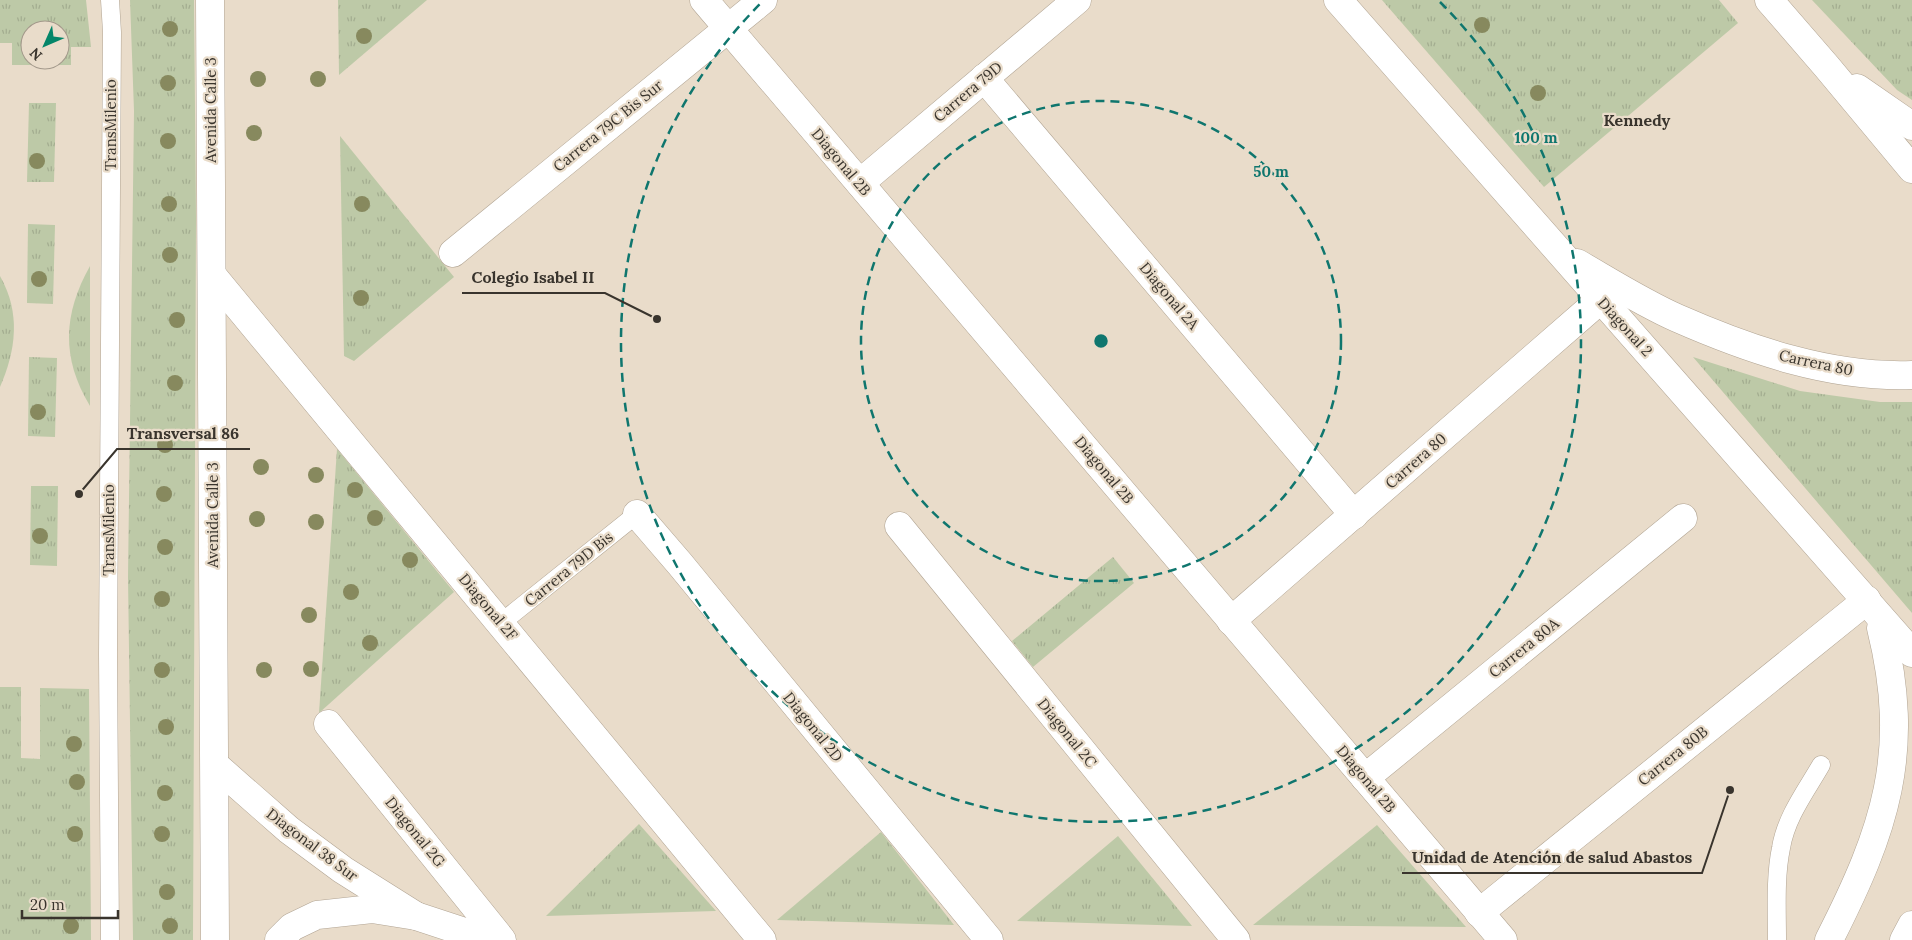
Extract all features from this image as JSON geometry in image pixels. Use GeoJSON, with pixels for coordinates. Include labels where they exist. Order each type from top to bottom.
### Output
{"type":"FeatureCollection","features":[{"type":"Feature","properties":{"kind":"main road","name":"Avenida Calle 3"},"geometry":{"type":"LineString","coordinates":[[210,0],[215,940]]}},
{"type":"Feature","properties":{"kind":"main road","name":"Diagonal 2B"},"geometry":{"type":"LineString","coordinates":[[704,0],[1503,940]]}},
{"type":"Feature","properties":{"kind":"main road","name":"Carrera 79C Bis Sur"},"geometry":{"type":"LineString","coordinates":[[453,253],[763,0]]}},
{"type":"Feature","properties":{"kind":"main road","name":"Carrera 79D"},"geometry":{"type":"LineString","coordinates":[[860,183],[1077,0]]}},
{"type":"Feature","properties":{"kind":"main road","name":"Diagonal 2"},"geometry":{"type":"LineString","coordinates":[[1338,0],[1912,653]]}},
{"type":"Feature","properties":{"kind":"main road"},"geometry":{"type":"LineString","coordinates":[[1769,0],[1912,169]]}},
{"type":"Feature","properties":{"kind":"main road"},"geometry":{"type":"LineString","coordinates":[[1827,67],[1912,126]]}},
{"type":"Feature","properties":{"kind":"main road","name":"Diagonal 2A"},"geometry":{"type":"LineString","coordinates":[[984,78],[1354,514]]}},
{"type":"Feature","properties":{"kind":"main road","name":"Carrera 80"},"geometry":{"type":"LineString","coordinates":[[1563,255],[1676,317],[1730,339],[1795,360],[1846,371],[1892,376],[1912,375]]}},
{"type":"Feature","properties":{"kind":"main road","name":"Diagonal 2F"},"geometry":{"type":"LineString","coordinates":[[212,276],[762,940]]}},
{"type":"Feature","properties":{"kind":"main road","name":"Carrera 80"},"geometry":{"type":"LineString","coordinates":[[1231,621],[1600,300]]}},
{"type":"Feature","properties":{"kind":"main road","name":"Diagonal 2D"},"geometry":{"type":"LineString","coordinates":[[637,514],[989,940]]}},
{"type":"Feature","properties":{"kind":"main road","name":"Carrera 80A"},"geometry":{"type":"LineString","coordinates":[[1365,778],[1683,518]]}},
{"type":"Feature","properties":{"kind":"main road","name":"Diagonal 2C"},"geometry":{"type":"LineString","coordinates":[[899,526],[1236,940]]}},
{"type":"Feature","properties":{"kind":"main road"},"geometry":{"type":"LineString","coordinates":[[1829,940],[1891,814],[1903,770],[1907,739],[1901,680],[1892,652],[1867,600]]}},
{"type":"Feature","properties":{"kind":"main road","name":"Carrera 80B"},"geometry":{"type":"LineString","coordinates":[[1479,913],[1867,600]]}},
{"type":"Feature","properties":{"kind":"main road","name":"Diagonal 2G"},"geometry":{"type":"LineString","coordinates":[[328,724],[502,940]]}},
{"type":"Feature","properties":{"kind":"main road","name":"Diagonal 38 Sur"},"geometry":{"type":"LineString","coordinates":[[215,765],[289,830],[343,870],[416,916]]}},
{"type":"Feature","properties":{"kind":"main road","name":"Diagonal 38 Sur"},"geometry":{"type":"LineString","coordinates":[[279,940],[292,927],[317,915],[348,910],[372,909],[416,916],[490,940]]}},
{"type":"Feature","properties":{"kind":"main road"},"geometry":{"type":"LineString","coordinates":[[1904,940],[1912,925]]}},
{"type":"Feature","properties":{"kind":"lane","name":"TransMilenio"},"geometry":{"type":"LineString","coordinates":[[110,0],[112,32],[108,654],[110,940]]}},
{"type":"Feature","properties":{"kind":"lane","name":"Carrera 79D Bis"},"geometry":{"type":"LineString","coordinates":[[501,623],[637,514]]}},
{"type":"Feature","properties":{"kind":"lane"},"geometry":{"type":"LineString","coordinates":[[1777,940],[1781,847],[1792,816],[1821,765]]}},
{"type":"Feature","properties":{"kind":"green space"},"geometry":{"type":"Polygon","coordinates":[[[0,0],[86,0],[91,47],[71,47],[71,65],[70,20],[20,20],[20,65],[12,65],[12,43],[0,43],[0,0]]]}},
{"type":"Feature","properties":{"kind":"green space"},"geometry":{"type":"Polygon","coordinates":[[[130,0],[194,0],[196,219],[193,940],[133,940],[128,577],[134,111],[130,0]]]}},
{"type":"Feature","properties":{"kind":"green space"},"geometry":{"type":"Polygon","coordinates":[[[338,0],[427,0],[339,75],[338,0]]]}},
{"type":"Feature","properties":{"kind":"green space"},"geometry":{"type":"Polygon","coordinates":[[[1382,0],[1719,0],[1738,23],[1544,187],[1382,0]]]}},
{"type":"Feature","properties":{"kind":"green space"},"geometry":{"type":"Polygon","coordinates":[[[1812,0],[1912,0],[1912,100],[1897,90],[1812,0]]]}},
{"type":"Feature","properties":{"kind":"green space"},"geometry":{"type":"Polygon","coordinates":[[[29,103],[56,103],[54,182],[27,182],[29,103]]]}},
{"type":"Feature","properties":{"kind":"green space"},"geometry":{"type":"Polygon","coordinates":[[[340,136],[454,277],[354,361],[344,356],[340,136]]]}},
{"type":"Feature","properties":{"kind":"green space"},"geometry":{"type":"Polygon","coordinates":[[[28,224],[55,225],[53,304],[27,303],[28,224]]]}},
{"type":"Feature","properties":{"kind":"green space"},"geometry":{"type":"Polygon","coordinates":[[[90,266],[90,406],[74,371],[69,336],[70,319],[75,301],[90,266]]]}},
{"type":"Feature","properties":{"kind":"green space"},"geometry":{"type":"Polygon","coordinates":[[[0,276],[11,304],[14,332],[10,359],[0,387],[0,276]]]}},
{"type":"Feature","properties":{"kind":"green space"},"geometry":{"type":"Polygon","coordinates":[[[29,357],[57,358],[55,437],[28,436],[29,357]]]}},
{"type":"Feature","properties":{"kind":"green space"},"geometry":{"type":"Polygon","coordinates":[[[1693,357],[1800,391],[1880,402],[1912,402],[1912,613],[1693,357]]]}},
{"type":"Feature","properties":{"kind":"green space"},"geometry":{"type":"Polygon","coordinates":[[[337,449],[454,592],[319,713],[337,449]]]}},
{"type":"Feature","properties":{"kind":"green space"},"geometry":{"type":"Polygon","coordinates":[[[31,486],[58,486],[57,566],[30,565],[31,486]]]}},
{"type":"Feature","properties":{"kind":"green space"},"geometry":{"type":"Polygon","coordinates":[[[1113,557],[1134,583],[1033,667],[1012,641],[1113,557]]]}},
{"type":"Feature","properties":{"kind":"green space"},"geometry":{"type":"Polygon","coordinates":[[[0,687],[21,687],[21,758],[40,759],[40,688],[89,689],[91,940],[0,940],[0,687]]]}},
{"type":"Feature","properties":{"kind":"green space"},"geometry":{"type":"Polygon","coordinates":[[[639,824],[716,911],[546,916],[639,824]]]}},
{"type":"Feature","properties":{"kind":"green space"},"geometry":{"type":"Polygon","coordinates":[[[1377,825],[1466,927],[1253,925],[1377,825]]]}},
{"type":"Feature","properties":{"kind":"green space"},"geometry":{"type":"Polygon","coordinates":[[[881,832],[954,925],[777,920],[881,832]]]}},
{"type":"Feature","properties":{"kind":"green space"},"geometry":{"type":"Polygon","coordinates":[[[1118,836],[1192,926],[1017,921],[1118,836]]]}},
{"type":"Feature","properties":{"kind":"place","name":"Colegio Isabel II"},"geometry":{"type":"Point","coordinates":[657,319]}},
{"type":"Feature","properties":{"kind":"place","name":"Transversal 86"},"geometry":{"type":"Point","coordinates":[79,494]}},
{"type":"Feature","properties":{"kind":"place","name":"Unidad de Atención de salud Abastos"},"geometry":{"type":"Point","coordinates":[1730,790]}},
{"type":"Feature","properties":{"kind":"district","name":"Kennedy"},"geometry":{"type":"Point","coordinates":[1637,120]}}]}
